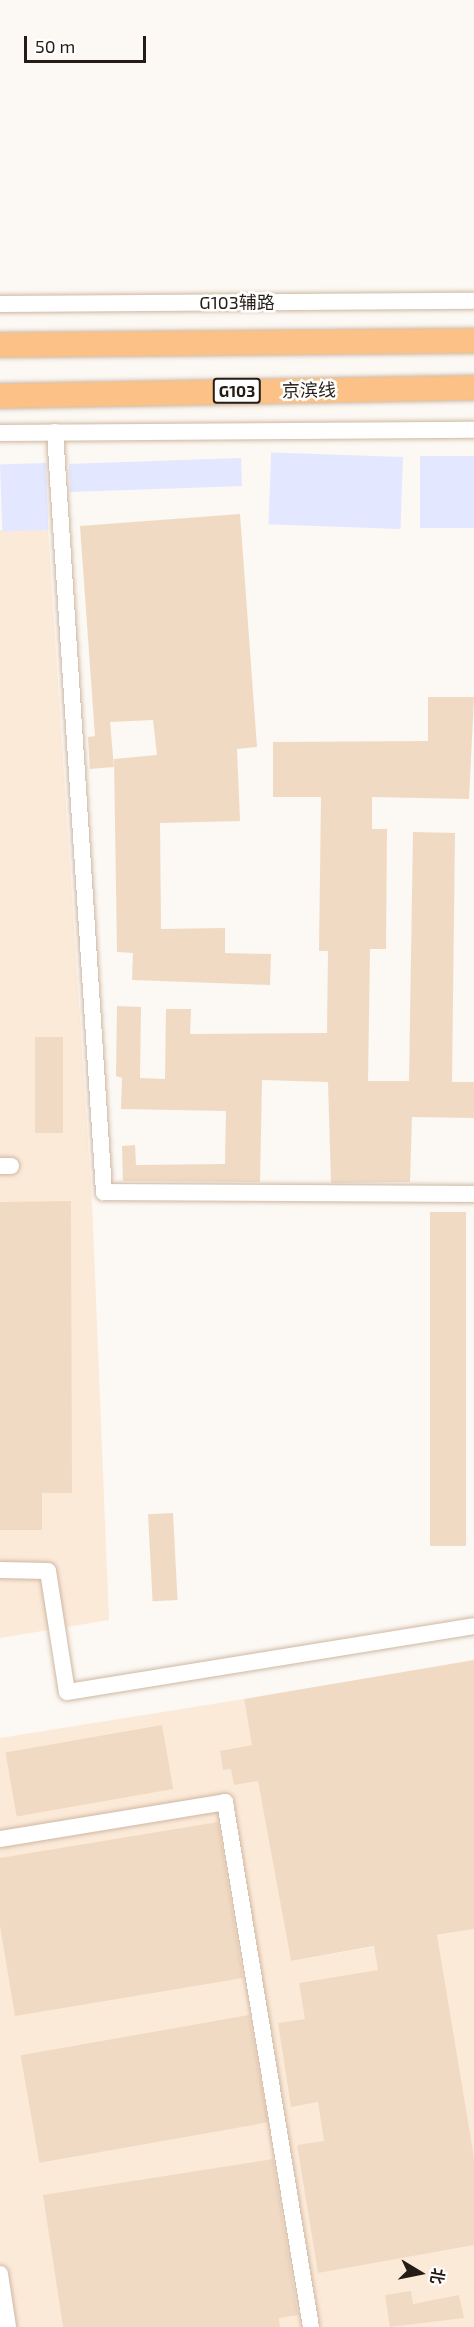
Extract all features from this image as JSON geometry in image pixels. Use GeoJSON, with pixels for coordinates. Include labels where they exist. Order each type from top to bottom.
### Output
{"type":"FeatureCollection","features":[{"type":"Feature","properties":{"kind":"highway"},"geometry":{"type":"LineString","coordinates":[[0,345],[474,341]]}},
{"type":"Feature","properties":{"kind":"highway","name":"京滨线"},"geometry":{"type":"LineString","coordinates":[[0,396],[474,388]]}},
{"type":"Feature","properties":{"kind":"street","name":"G103辅路"},"geometry":{"type":"LineString","coordinates":[[0,304],[474,301]]}},
{"type":"Feature","properties":{"kind":"street"},"geometry":{"type":"LineString","coordinates":[[0,433],[474,430]]}},
{"type":"Feature","properties":{"kind":"street"},"geometry":{"type":"LineString","coordinates":[[55,432],[104,1192],[474,1194]]}},
{"type":"Feature","properties":{"kind":"street"},"geometry":{"type":"LineString","coordinates":[[0,1570],[48,1571],[67,1692],[474,1626]]}},
{"type":"Feature","properties":{"kind":"street"},"geometry":{"type":"LineString","coordinates":[[0,1839],[225,1802],[311,2327]]}},
{"type":"Feature","properties":{"kind":"street"},"geometry":{"type":"LineString","coordinates":[[0,2274],[8,2327]]}},
{"type":"Feature","properties":{"kind":"shaded area"},"geometry":{"type":"Polygon","coordinates":[[[271,452],[403,457],[400,529],[269,524],[271,452]]]}},
{"type":"Feature","properties":{"kind":"shaded area"},"geometry":{"type":"Polygon","coordinates":[[[420,456],[474,456],[474,528],[420,528],[420,456]]]}},
{"type":"Feature","properties":{"kind":"shaded area"},"geometry":{"type":"Polygon","coordinates":[[[241,458],[242,486],[70,492],[69,464],[241,458]]]}},
{"type":"Feature","properties":{"kind":"shaded area"},"geometry":{"type":"Polygon","coordinates":[[[46,463],[48,530],[2,532],[0,465],[46,463]]]}},
{"type":"Feature","properties":{"kind":"shaded area"},"geometry":{"type":"Polygon","coordinates":[[[0,530],[48,530],[92,1202],[109,1620],[0,1638],[0,530]]]}},
{"type":"Feature","properties":{"kind":"shaded area"},"geometry":{"type":"Polygon","coordinates":[[[244,1699],[291,1961],[474,1929],[474,2327],[0,2327],[0,1738],[244,1699]]]}},
{"type":"Feature","properties":{"kind":"building"},"geometry":{"type":"Polygon","coordinates":[[[240,514],[257,747],[237,749],[240,821],[160,823],[161,929],[225,928],[225,953],[271,954],[270,985],[132,980],[133,953],[117,952],[114,759],[157,755],[153,720],[110,722],[114,767],[90,769],[88,737],[95,736],[80,526],[240,514]]]}},
{"type":"Feature","properties":{"kind":"building"},"geometry":{"type":"Polygon","coordinates":[[[428,697],[474,697],[469,799],[372,797],[372,829],[387,829],[386,949],[370,949],[368,1081],[409,1081],[413,832],[455,833],[452,1082],[474,1082],[474,1118],[412,1117],[410,1182],[331,1183],[328,1082],[262,1080],[260,1182],[123,1181],[122,1146],[135,1145],[136,1165],[225,1164],[226,1111],[121,1109],[122,1078],[116,1076],[117,1006],[141,1007],[140,1078],[165,1079],[166,1009],[191,1009],[190,1034],[327,1033],[328,951],[319,951],[321,797],[273,797],[273,742],[428,741],[428,697]]]}},
{"type":"Feature","properties":{"kind":"building"},"geometry":{"type":"Polygon","coordinates":[[[35,1037],[63,1037],[63,1133],[35,1133],[35,1037]]]}},
{"type":"Feature","properties":{"kind":"building"},"geometry":{"type":"Polygon","coordinates":[[[71,1201],[72,1493],[42,1493],[42,1530],[0,1530],[0,1202],[71,1201]]]}},
{"type":"Feature","properties":{"kind":"building"},"geometry":{"type":"Polygon","coordinates":[[[430,1212],[466,1212],[466,1546],[430,1546],[430,1212]]]}},
{"type":"Feature","properties":{"kind":"building"},"geometry":{"type":"Polygon","coordinates":[[[173,1513],[178,1600],[153,1601],[148,1514],[173,1513]]]}},
{"type":"Feature","properties":{"kind":"building"},"geometry":{"type":"Polygon","coordinates":[[[474,1660],[474,1929],[437,1935],[474,2158],[474,2245],[318,2273],[297,2145],[324,2141],[318,2102],[291,2107],[278,2023],[305,2019],[299,1983],[378,1970],[374,1946],[291,1961],[258,1781],[234,1785],[231,1769],[223,1770],[220,1751],[252,1745],[244,1699],[474,1660]]]}},
{"type":"Feature","properties":{"kind":"building"},"geometry":{"type":"Polygon","coordinates":[[[162,1725],[173,1789],[17,1817],[5,1753],[162,1725]]]}},
{"type":"Feature","properties":{"kind":"building"},"geometry":{"type":"Polygon","coordinates":[[[218,1822],[243,1978],[15,2016],[0,1926],[0,1858],[218,1822]]]}},
{"type":"Feature","properties":{"kind":"building"},"geometry":{"type":"Polygon","coordinates":[[[249,2015],[268,2122],[39,2163],[21,2055],[249,2015]]]}},
{"type":"Feature","properties":{"kind":"building"},"geometry":{"type":"Polygon","coordinates":[[[273,2159],[298,2315],[279,2318],[280,2327],[63,2327],[43,2195],[273,2159]]]}},
{"type":"Feature","properties":{"kind":"building"},"geometry":{"type":"Polygon","coordinates":[[[411,2291],[413,2304],[459,2295],[464,2318],[390,2327],[385,2295],[411,2291]]]}}]}
